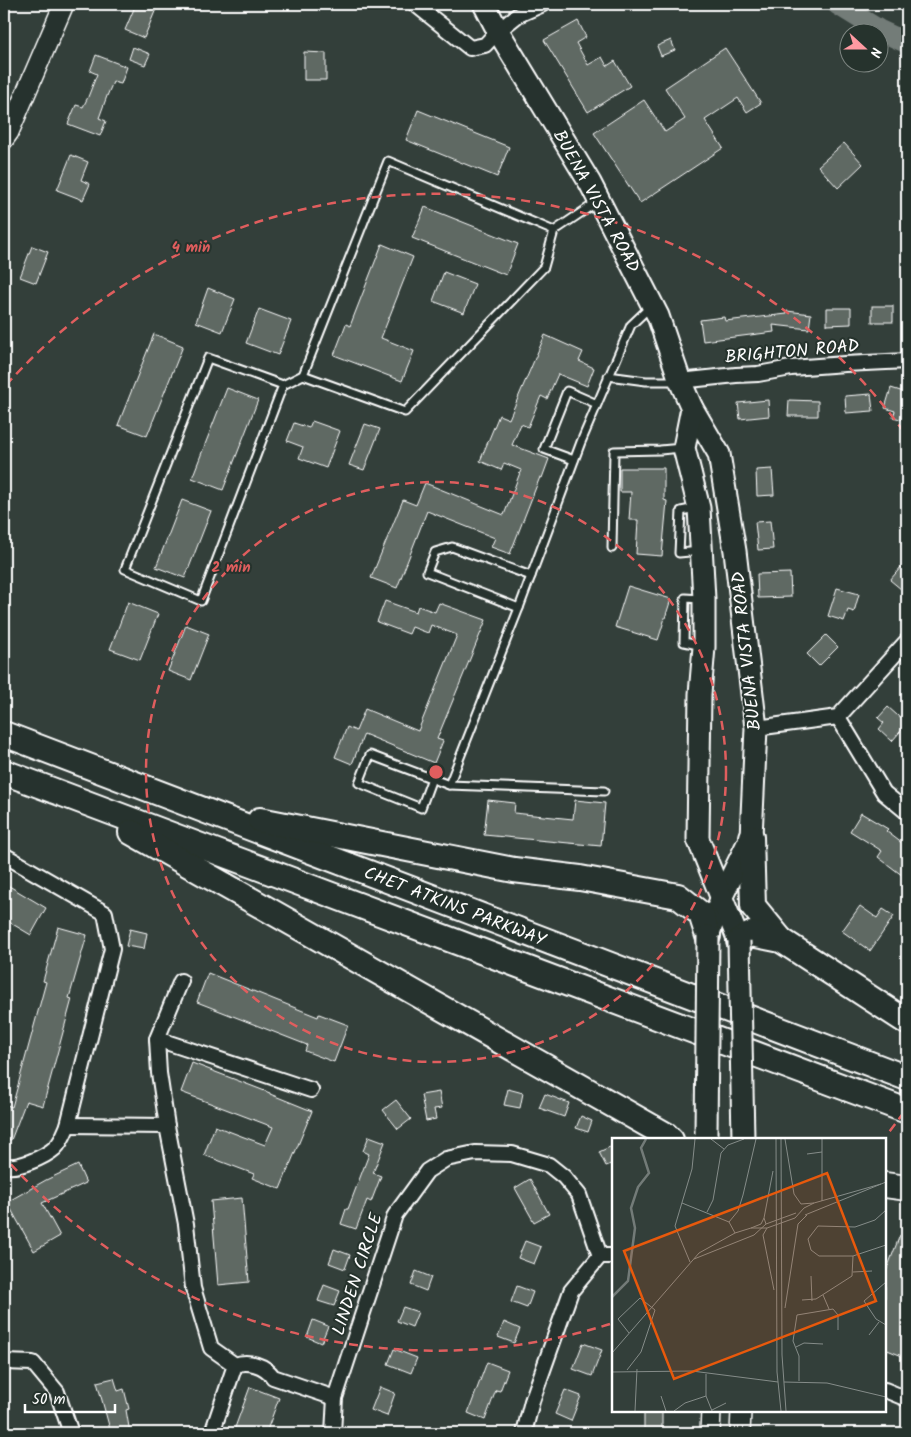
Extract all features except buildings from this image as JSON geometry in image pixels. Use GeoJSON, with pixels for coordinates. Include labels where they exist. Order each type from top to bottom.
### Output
{"type":"FeatureCollection","features":[{"type":"Feature","properties":{"kind":"highway","name":"CHET ATKINS PARKWAY"},"geometry":{"type":"LineString","coordinates":[[4,734],[907,1078]]}},
{"type":"Feature","properties":{"kind":"highway"},"geometry":{"type":"LineString","coordinates":[[59,755],[262,820],[514,870],[580,878],[678,896],[701,914],[708,936]]}},
{"type":"Feature","properties":{"kind":"highway","name":"CHET ATKINS PARKWAY"},"geometry":{"type":"LineString","coordinates":[[4,772],[907,1111]]}},
{"type":"Feature","properties":{"kind":"highway"},"geometry":{"type":"LineString","coordinates":[[68,796],[668,1138]]}},
{"type":"Feature","properties":{"kind":"highway"},"geometry":{"type":"LineString","coordinates":[[751,837],[753,906],[781,940],[907,1022]]}},
{"type":"Feature","properties":{"kind":"highway"},"geometry":{"type":"LineString","coordinates":[[739,941],[751,934],[781,940]]}},
{"type":"Feature","properties":{"kind":"highway"},"geometry":{"type":"LineString","coordinates":[[886,1185],[907,1188]]}},
{"type":"Feature","properties":{"kind":"main road","name":"BUENA VISTA ROAD"},"geometry":{"type":"LineString","coordinates":[[484,4],[600,201],[652,305],[692,408],[719,454],[735,551],[756,728],[751,837],[722,896],[708,936],[708,1137]]}},
{"type":"Feature","properties":{"kind":"main road","name":"BUENA VISTA ROAD"},"geometry":{"type":"LineString","coordinates":[[692,408],[684,448],[699,508],[704,599],[704,647],[700,694],[698,839],[739,941],[743,1138]]}},
{"type":"Feature","properties":{"kind":"street"},"geometry":{"type":"LineString","coordinates":[[4,139],[64,4]]}},
{"type":"Feature","properties":{"kind":"street"},"geometry":{"type":"LineString","coordinates":[[416,4],[470,48],[485,45],[498,30],[518,15],[543,4]]}},
{"type":"Feature","properties":{"kind":"street","name":"BRIGHTON ROAD"},"geometry":{"type":"LineString","coordinates":[[680,381],[758,374],[791,368],[907,361]]}},
{"type":"Feature","properties":{"kind":"street"},"geometry":{"type":"LineString","coordinates":[[756,728],[838,717],[907,642]]}},
{"type":"Feature","properties":{"kind":"street"},"geometry":{"type":"LineString","coordinates":[[838,717],[884,793],[907,812]]}},
{"type":"Feature","properties":{"kind":"street"},"geometry":{"type":"LineString","coordinates":[[4,856],[105,913],[112,949],[68,1124],[56,1148],[34,1161],[8,1166],[4,1165]]}},
{"type":"Feature","properties":{"kind":"street"},"geometry":{"type":"LineString","coordinates":[[181,981],[156,1040],[167,1126],[186,1224],[192,1288],[210,1348],[235,1364],[245,1361],[269,1370],[273,1377],[335,1398]]}},
{"type":"Feature","properties":{"kind":"street"},"geometry":{"type":"LineString","coordinates":[[156,1040],[311,1090]]}},
{"type":"Feature","properties":{"kind":"street"},"geometry":{"type":"LineString","coordinates":[[68,1124],[167,1126]]}},
{"type":"Feature","properties":{"kind":"street","name":"LINDEN CIRCLE"},"geometry":{"type":"LineString","coordinates":[[333,1433],[335,1398],[395,1215],[427,1171],[446,1159],[476,1153],[512,1154],[549,1165],[564,1177],[579,1195],[607,1256]]}},
{"type":"Feature","properties":{"kind":"street"},"geometry":{"type":"LineString","coordinates":[[524,1433],[532,1401],[571,1291],[607,1256]]}},
{"type":"Feature","properties":{"kind":"street"},"geometry":{"type":"LineString","coordinates":[[4,1362],[33,1363],[57,1392],[71,1433]]}},
{"type":"Feature","properties":{"kind":"street"},"geometry":{"type":"LineString","coordinates":[[212,1433],[235,1364]]}},
{"type":"Feature","properties":{"kind":"street"},"geometry":{"type":"LineString","coordinates":[[886,1390],[907,1399]]}},
{"type":"Feature","properties":{"kind":"street"},"geometry":{"type":"LineString","coordinates":[[710,1433],[711,1412]]}},
{"type":"Feature","properties":{"kind":"street"},"geometry":{"type":"LineString","coordinates":[[740,1433],[742,1412]]}},
{"type":"Feature","properties":{"kind":"lane"},"geometry":{"type":"LineString","coordinates":[[303,376],[388,161],[554,230]]}},
{"type":"Feature","properties":{"kind":"lane"},"geometry":{"type":"LineString","coordinates":[[283,385],[201,601],[125,569],[208,358],[283,385],[303,376],[405,412],[544,267],[554,230],[600,201]]}},
{"type":"Feature","properties":{"kind":"lane"},"geometry":{"type":"LineString","coordinates":[[449,785],[608,376],[631,325],[652,305]]}},
{"type":"Feature","properties":{"kind":"lane"},"geometry":{"type":"LineString","coordinates":[[608,376],[646,381],[680,381]]}},
{"type":"Feature","properties":{"kind":"lane"},"geometry":{"type":"LineString","coordinates":[[574,460],[544,449],[567,391],[597,404]]}},
{"type":"Feature","properties":{"kind":"lane"},"geometry":{"type":"LineString","coordinates":[[612,548],[614,451],[684,448]]}},
{"type":"Feature","properties":{"kind":"lane"},"geometry":{"type":"LineString","coordinates":[[519,608],[427,572],[436,552],[452,547],[531,576]]}},
{"type":"Feature","properties":{"kind":"lane"},"geometry":{"type":"LineString","coordinates":[[432,778],[421,808],[359,783],[370,755],[432,778],[449,785],[604,791]]}},
{"type":"Feature","properties":{"kind":"waterway"},"geometry":{"type":"LineString","coordinates":[[837,4],[879,30],[907,43]]}}]}
